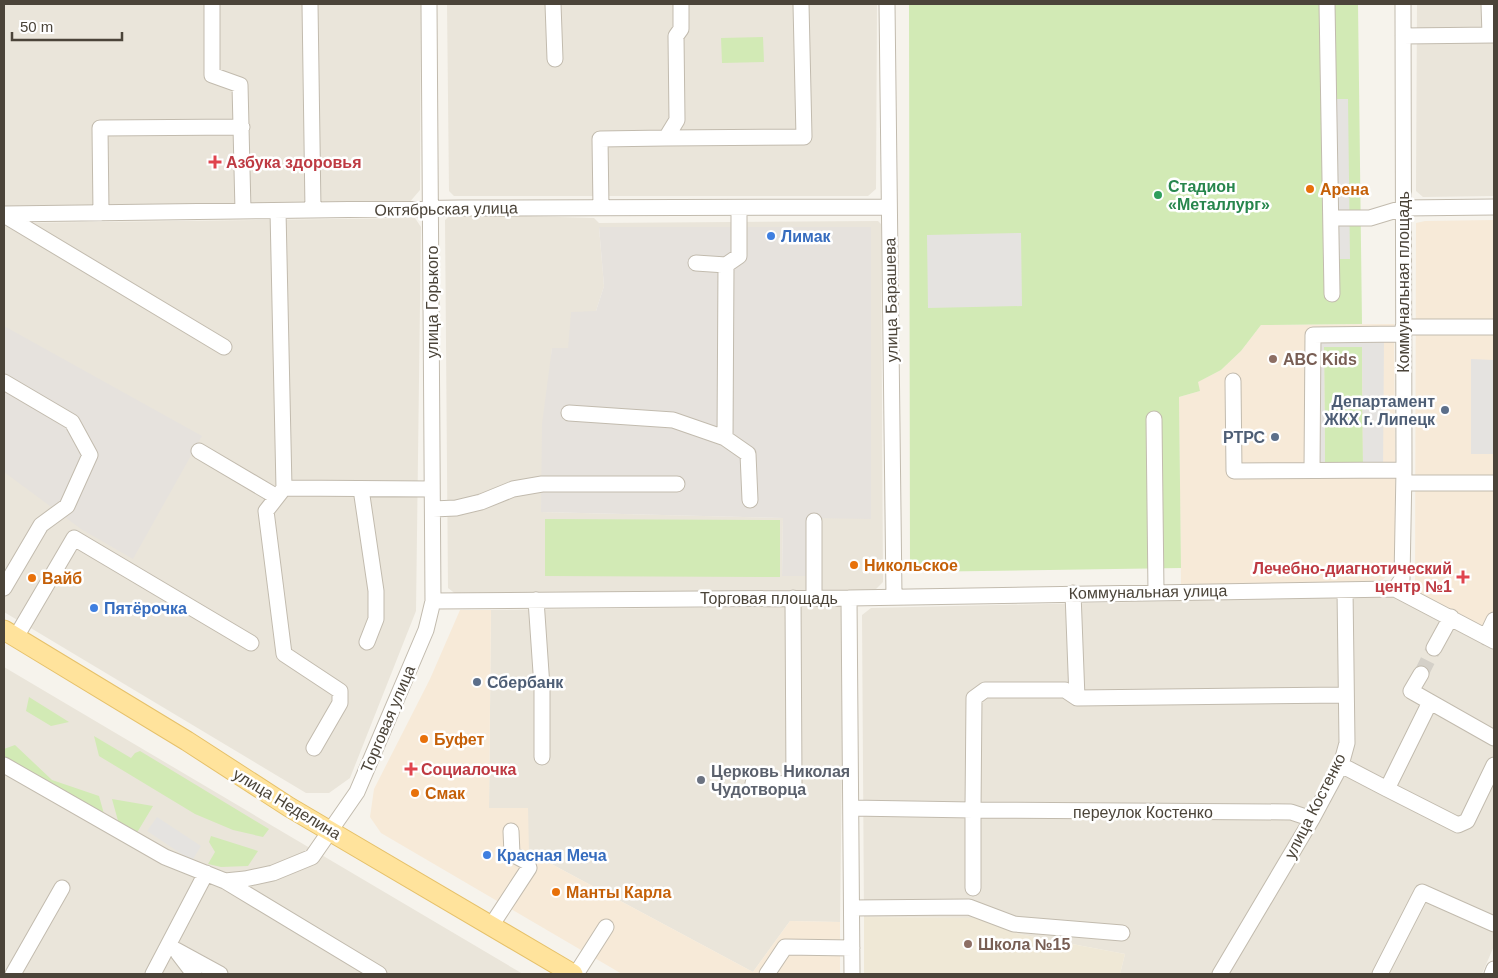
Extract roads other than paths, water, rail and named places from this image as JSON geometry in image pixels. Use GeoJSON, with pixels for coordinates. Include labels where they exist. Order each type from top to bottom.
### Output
{"type":"FeatureCollection","features":[{"type":"Feature","properties":{"kind":"main road","name":"улица Неделина"},"geometry":{"type":"LineString","coordinates":[[10,633],[187,741],[289,807],[574,974]]}},
{"type":"Feature","properties":{"kind":"street"},"geometry":{"type":"LineString","coordinates":[[212,4],[212,75],[240,85],[243,211]]}},
{"type":"Feature","properties":{"kind":"street"},"geometry":{"type":"LineString","coordinates":[[310,4],[313,210]]}},
{"type":"Feature","properties":{"kind":"street","name":"улица Горького"},"geometry":{"type":"LineString","coordinates":[[429,4],[433,601]]}},
{"type":"Feature","properties":{"kind":"street"},"geometry":{"type":"LineString","coordinates":[[553,4],[555,59]]}},
{"type":"Feature","properties":{"kind":"street"},"geometry":{"type":"LineString","coordinates":[[666,138],[677,120],[676,36],[681,29],[681,4]]}},
{"type":"Feature","properties":{"kind":"street"},"geometry":{"type":"LineString","coordinates":[[601,208],[600,139],[804,137],[802,4]]}},
{"type":"Feature","properties":{"kind":"street","name":"улица Барашева"},"geometry":{"type":"LineString","coordinates":[[887,4],[894,596]]}},
{"type":"Feature","properties":{"kind":"street"},"geometry":{"type":"LineString","coordinates":[[1327,4],[1332,294]]}},
{"type":"Feature","properties":{"kind":"street","name":"Коммунальная площадь"},"geometry":{"type":"LineString","coordinates":[[1395,589],[1402,579],[1404,476],[1403,4]]}},
{"type":"Feature","properties":{"kind":"street"},"geometry":{"type":"LineString","coordinates":[[1403,36],[1492,35],[1489,4]]}},
{"type":"Feature","properties":{"kind":"street"},"geometry":{"type":"LineString","coordinates":[[101,213],[100,128],[242,127]]}},
{"type":"Feature","properties":{"kind":"street","name":"Октябрьская улица"},"geometry":{"type":"LineString","coordinates":[[4,215],[313,210],[889,207]]}},
{"type":"Feature","properties":{"kind":"street"},"geometry":{"type":"LineString","coordinates":[[1331,218],[1370,218],[1404,208],[1494,207]]}},
{"type":"Feature","properties":{"kind":"street"},"geometry":{"type":"LineString","coordinates":[[696,263],[726,265],[739,256],[739,208]]}},
{"type":"Feature","properties":{"kind":"street"},"geometry":{"type":"LineString","coordinates":[[278,211],[281,492],[266,510],[284,654],[340,691],[340,703],[314,748]]}},
{"type":"Feature","properties":{"kind":"street"},"geometry":{"type":"LineString","coordinates":[[4,215],[224,347]]}},
{"type":"Feature","properties":{"kind":"street"},"geometry":{"type":"LineString","coordinates":[[724,438],[726,265]]}},
{"type":"Feature","properties":{"kind":"street"},"geometry":{"type":"LineString","coordinates":[[1312,470],[1313,335],[1494,327]]}},
{"type":"Feature","properties":{"kind":"street"},"geometry":{"type":"LineString","coordinates":[[4,382],[72,422],[90,455],[67,506],[41,525],[4,588]]}},
{"type":"Feature","properties":{"kind":"street"},"geometry":{"type":"LineString","coordinates":[[1233,382],[1234,471],[1312,470],[1494,484]]}},
{"type":"Feature","properties":{"kind":"street"},"geometry":{"type":"LineString","coordinates":[[569,413],[673,420],[724,438],[748,454],[750,500]]}},
{"type":"Feature","properties":{"kind":"street"},"geometry":{"type":"LineString","coordinates":[[1154,419],[1156,592]]}},
{"type":"Feature","properties":{"kind":"street"},"geometry":{"type":"LineString","coordinates":[[199,450],[281,492],[432,489]]}},
{"type":"Feature","properties":{"kind":"street"},"geometry":{"type":"LineString","coordinates":[[433,510],[456,508],[481,502],[513,489],[542,484],[677,484]]}},
{"type":"Feature","properties":{"kind":"street"},"geometry":{"type":"LineString","coordinates":[[361,489],[376,591],[376,619],[367,642]]}},
{"type":"Feature","properties":{"kind":"street"},"geometry":{"type":"LineString","coordinates":[[814,521],[814,598]]}},
{"type":"Feature","properties":{"kind":"street"},"geometry":{"type":"LineString","coordinates":[[10,633],[74,538],[251,642]]}},
{"type":"Feature","properties":{"kind":"street","name":"Коммунальная улица"},"geometry":{"type":"LineString","coordinates":[[849,598],[1395,589],[1490,639]]}},
{"type":"Feature","properties":{"kind":"street","name":"улица Костенко"},"geometry":{"type":"LineString","coordinates":[[1220,974],[1312,819],[1340,765],[1347,744],[1345,590]]}},
{"type":"Feature","properties":{"kind":"street"},"geometry":{"type":"LineString","coordinates":[[1073,593],[1077,698]]}},
{"type":"Feature","properties":{"kind":"street"},"geometry":{"type":"LineString","coordinates":[[753,782],[794,784],[793,598]]}},
{"type":"Feature","properties":{"kind":"street","name":"Торговая площадь"},"geometry":{"type":"LineString","coordinates":[[433,601],[849,598],[852,974]]}},
{"type":"Feature","properties":{"kind":"street"},"geometry":{"type":"LineString","coordinates":[[536,600],[542,687],[542,757]]}},
{"type":"Feature","properties":{"kind":"street","name":"Торговая улица"},"geometry":{"type":"LineString","coordinates":[[225,881],[273,873],[312,857],[357,792],[426,630],[433,601]]}},
{"type":"Feature","properties":{"kind":"street"},"geometry":{"type":"LineString","coordinates":[[1434,648],[1450,617]]}},
{"type":"Feature","properties":{"kind":"street"},"geometry":{"type":"LineString","coordinates":[[1490,639],[1494,620]]}},
{"type":"Feature","properties":{"kind":"street"},"geometry":{"type":"LineString","coordinates":[[1421,674],[1411,691],[1494,738]]}},
{"type":"Feature","properties":{"kind":"street"},"geometry":{"type":"LineString","coordinates":[[973,888],[974,698],[984,690],[1065,690],[1077,698],[1346,695]]}},
{"type":"Feature","properties":{"kind":"street"},"geometry":{"type":"LineString","coordinates":[[1387,789],[1430,702]]}},
{"type":"Feature","properties":{"kind":"street"},"geometry":{"type":"LineString","coordinates":[[4,765],[165,857],[225,881],[379,974]]}},
{"type":"Feature","properties":{"kind":"street"},"geometry":{"type":"LineString","coordinates":[[1340,765],[1458,825],[1467,821],[1494,765]]}},
{"type":"Feature","properties":{"kind":"street","name":"переулок Костенко"},"geometry":{"type":"LineString","coordinates":[[851,808],[1291,812],[1312,819]]}},
{"type":"Feature","properties":{"kind":"street"},"geometry":{"type":"LineString","coordinates":[[491,926],[529,868],[527,862],[512,854],[511,832]]}},
{"type":"Feature","properties":{"kind":"street"},"geometry":{"type":"LineString","coordinates":[[153,974],[173,946],[206,874]]}},
{"type":"Feature","properties":{"kind":"street"},"geometry":{"type":"LineString","coordinates":[[13,974],[62,888]]}},
{"type":"Feature","properties":{"kind":"street"},"geometry":{"type":"LineString","coordinates":[[1380,974],[1422,892],[1494,924]]}},
{"type":"Feature","properties":{"kind":"street"},"geometry":{"type":"LineString","coordinates":[[852,908],[969,907],[1014,924],[1122,933]]}},
{"type":"Feature","properties":{"kind":"street"},"geometry":{"type":"LineString","coordinates":[[574,974],[606,927]]}},
{"type":"Feature","properties":{"kind":"street"},"geometry":{"type":"LineString","coordinates":[[173,946],[194,974]]}},
{"type":"Feature","properties":{"kind":"street"},"geometry":{"type":"LineString","coordinates":[[173,946],[220,974]]}},
{"type":"Feature","properties":{"kind":"street"},"geometry":{"type":"LineString","coordinates":[[768,974],[785,947],[852,948]]}},
{"type":"Feature","properties":{"kind":"street"},"geometry":{"type":"LineString","coordinates":[[1492,974],[1494,969]]}},
{"type":"Feature","properties":{"kind":"tunnel"},"geometry":{"type":"LineString","coordinates":[[1421,674],[1434,648]]}},
{"type":"Feature","properties":{"kind":"place","name":"Азбука здоровья"},"geometry":{"type":"Point","coordinates":[215,162]}},
{"type":"Feature","properties":{"kind":"place","name":"Арена"},"geometry":{"type":"Point","coordinates":[1310,189]}},
{"type":"Feature","properties":{"kind":"place","name":"Стадион «Металлург»"},"geometry":{"type":"Point","coordinates":[1158,195]}},
{"type":"Feature","properties":{"kind":"place","name":"Лимак"},"geometry":{"type":"Point","coordinates":[771,236]}},
{"type":"Feature","properties":{"kind":"place","name":"ABC Kids"},"geometry":{"type":"Point","coordinates":[1273,359]}},
{"type":"Feature","properties":{"kind":"place","name":"Департамент ЖКХ г. Липецк"},"geometry":{"type":"Point","coordinates":[1445,410]}},
{"type":"Feature","properties":{"kind":"place","name":"РТРС"},"geometry":{"type":"Point","coordinates":[1275,437]}},
{"type":"Feature","properties":{"kind":"place","name":"Никольское"},"geometry":{"type":"Point","coordinates":[854,565]}},
{"type":"Feature","properties":{"kind":"place","name":"Лечебно-диагнотический центр №1"},"geometry":{"type":"Point","coordinates":[1463,577]}},
{"type":"Feature","properties":{"kind":"place","name":"Вайб"},"geometry":{"type":"Point","coordinates":[32,578]}},
{"type":"Feature","properties":{"kind":"place","name":"Пятёрочка"},"geometry":{"type":"Point","coordinates":[94,608]}},
{"type":"Feature","properties":{"kind":"place","name":"Сбербанк"},"geometry":{"type":"Point","coordinates":[477,682]}},
{"type":"Feature","properties":{"kind":"place","name":"Буфет"},"geometry":{"type":"Point","coordinates":[424,739]}},
{"type":"Feature","properties":{"kind":"place","name":"Социалочка"},"geometry":{"type":"Point","coordinates":[411,769]}},
{"type":"Feature","properties":{"kind":"place","name":"Церковь Николая Чудотворца"},"geometry":{"type":"Point","coordinates":[701,780]}},
{"type":"Feature","properties":{"kind":"place","name":"Смак"},"geometry":{"type":"Point","coordinates":[415,793]}},
{"type":"Feature","properties":{"kind":"place","name":"Красная Меча"},"geometry":{"type":"Point","coordinates":[487,855]}},
{"type":"Feature","properties":{"kind":"place","name":"Манты Карла"},"geometry":{"type":"Point","coordinates":[556,892]}},
{"type":"Feature","properties":{"kind":"place","name":"Школа №15"},"geometry":{"type":"Point","coordinates":[968,944]}}]}
